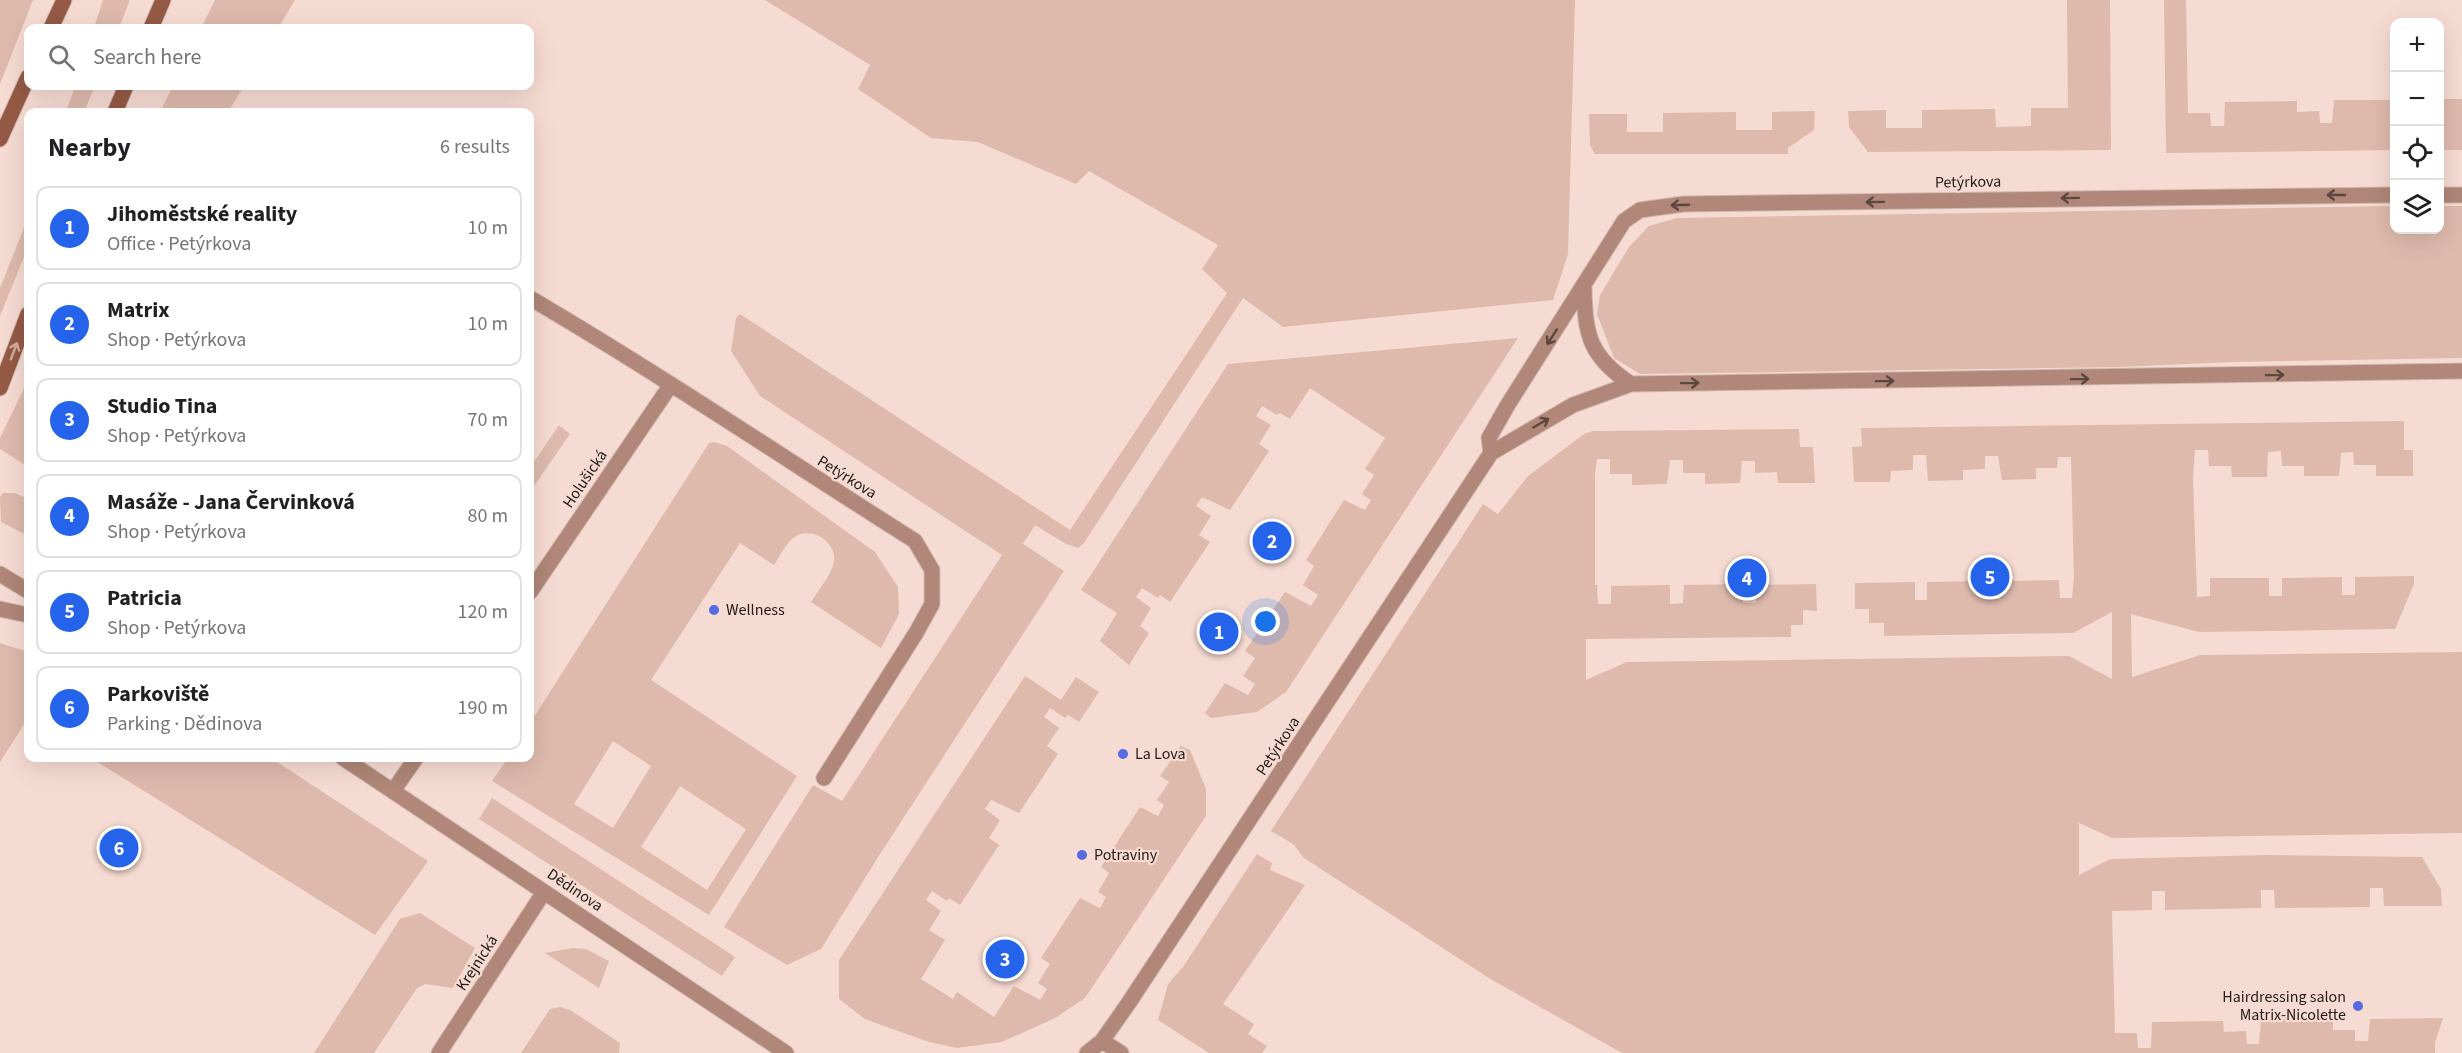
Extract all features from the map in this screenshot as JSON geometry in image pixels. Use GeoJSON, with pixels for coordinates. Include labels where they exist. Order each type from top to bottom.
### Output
{"type":"FeatureCollection","features":[{"type":"Feature","properties":{"kind":"main road"},"geometry":{"type":"LineString","coordinates":[[53,24],[64,0]]}},
{"type":"Feature","properties":{"kind":"main road"},"geometry":{"type":"LineString","coordinates":[[153,24],[163,0]]}},
{"type":"Feature","properties":{"kind":"main road"},"geometry":{"type":"LineString","coordinates":[[0,139],[24,86]]}},
{"type":"Feature","properties":{"kind":"main road"},"geometry":{"type":"LineString","coordinates":[[117,108],[124,90]]}},
{"type":"Feature","properties":{"kind":"main road"},"geometry":{"type":"LineString","coordinates":[[0,388],[24,325]]}},
{"type":"Feature","properties":{"kind":"street","name":"Petýrkova"},"geometry":{"type":"LineString","coordinates":[[1491,453],[1489,438],[1502,414],[1584,288],[1624,221],[1640,210],[1657,206],[2148,196],[2390,195]]}},
{"type":"Feature","properties":{"kind":"street"},"geometry":{"type":"LineString","coordinates":[[2444,195],[2462,195]]}},
{"type":"Feature","properties":{"kind":"street"},"geometry":{"type":"LineString","coordinates":[[1584,288],[1584,325],[1592,347],[1609,369],[1631,384]]}},
{"type":"Feature","properties":{"kind":"street","name":"Petýrkova"},"geometry":{"type":"LineString","coordinates":[[534,300],[616,349],[670,386],[915,541],[932,570],[932,604],[824,777]]}},
{"type":"Feature","properties":{"kind":"street","name":"Petýrkova"},"geometry":{"type":"LineString","coordinates":[[1087,1053],[1102,1041],[1248,826],[1491,453],[1573,405],[1631,384],[2462,371]]}},
{"type":"Feature","properties":{"kind":"street","name":"Holušická"},"geometry":{"type":"LineString","coordinates":[[534,586],[670,386]]}},
{"type":"Feature","properties":{"kind":"street"},"geometry":{"type":"LineString","coordinates":[[0,574],[24,589]]}},
{"type":"Feature","properties":{"kind":"street"},"geometry":{"type":"LineString","coordinates":[[0,609],[24,614]]}},
{"type":"Feature","properties":{"kind":"street","name":"Dědinova"},"geometry":{"type":"LineString","coordinates":[[350,762],[786,1053]]}},
{"type":"Feature","properties":{"kind":"street"},"geometry":{"type":"LineString","coordinates":[[393,791],[413,762]]}},
{"type":"Feature","properties":{"kind":"street","name":"Krejnická"},"geometry":{"type":"LineString","coordinates":[[438,1053],[544,892]]}},
{"type":"Feature","properties":{"kind":"street"},"geometry":{"type":"LineString","coordinates":[[1102,1041],[1121,1053]]}},
{"type":"Feature","properties":{"kind":"shaded area"},"geometry":{"type":"Polygon","coordinates":[[[0,0],[33,0],[0,84],[0,0]]]}},
{"type":"Feature","properties":{"kind":"shaded area"},"geometry":{"type":"Polygon","coordinates":[[[103,0],[130,0],[121,24],[95,24],[103,0]]]}},
{"type":"Feature","properties":{"kind":"shaded area"},"geometry":{"type":"Polygon","coordinates":[[[215,0],[295,0],[280,24],[203,24],[215,0]]]}},
{"type":"Feature","properties":{"kind":"shaded area"},"geometry":{"type":"Polygon","coordinates":[[[765,0],[1575,0],[1568,254],[1553,300],[1283,327],[1243,298],[1084,543],[1078,548],[1066,544],[1035,525],[1023,544],[1064,571],[821,949],[787,965],[724,927],[813,785],[842,801],[1002,555],[760,396],[731,351],[736,318],[740,314],[1070,530],[1227,293],[1202,269],[1218,245],[1089,171],[1076,184],[978,142],[931,138],[858,89],[870,65],[765,0]]]}},
{"type":"Feature","properties":{"kind":"shaded area"},"geometry":{"type":"Polygon","coordinates":[[[2067,0],[2110,0],[2111,150],[1868,152],[1849,127],[1848,111],[1886,110],[1886,128],[1922,128],[1922,110],[1995,109],[1996,127],[2031,126],[2031,108],[2068,108],[2067,0]]]}},
{"type":"Feature","properties":{"kind":"shaded area"},"geometry":{"type":"Polygon","coordinates":[[[2164,0],[2186,0],[2188,113],[2210,113],[2211,126],[2224,126],[2225,102],[2297,101],[2297,112],[2319,111],[2320,123],[2332,123],[2334,100],[2390,100],[2390,150],[2166,153],[2164,0]]]}},
{"type":"Feature","properties":{"kind":"shaded area"},"geometry":{"type":"Polygon","coordinates":[[[74,90],[93,90],[86,108],[67,108],[74,90]]]}},
{"type":"Feature","properties":{"kind":"shaded area"},"geometry":{"type":"Polygon","coordinates":[[[171,90],[242,90],[230,108],[162,108],[171,90]]]}},
{"type":"Feature","properties":{"kind":"shaded area"},"geometry":{"type":"Polygon","coordinates":[[[2444,99],[2462,99],[2462,150],[2444,150],[2444,99]]]}},
{"type":"Feature","properties":{"kind":"shaded area"},"geometry":{"type":"Polygon","coordinates":[[[1815,111],[1814,130],[1788,148],[1788,154],[1595,154],[1590,145],[1589,114],[1627,114],[1627,132],[1663,132],[1663,113],[1736,112],[1736,130],[1772,130],[1772,112],[1815,111]]]}},
{"type":"Feature","properties":{"kind":"shaded area"},"geometry":{"type":"Polygon","coordinates":[[[2390,206],[2390,234],[2444,234],[2444,206],[2462,206],[2462,358],[2235,362],[2118,367],[1640,374],[1614,358],[1597,314],[1600,295],[1629,247],[1649,226],[1677,218],[2390,206]]]}},
{"type":"Feature","properties":{"kind":"shaded area"},"geometry":{"type":"Polygon","coordinates":[[[24,228],[24,257],[0,316],[0,288],[24,228]]]}},
{"type":"Feature","properties":{"kind":"shaded area"},"geometry":{"type":"Polygon","coordinates":[[[1518,338],[1286,692],[1257,712],[1211,718],[1205,713],[1225,683],[1248,695],[1255,684],[1243,676],[1255,658],[1245,651],[1285,592],[1311,606],[1318,595],[1303,585],[1314,566],[1306,560],[1344,500],[1365,510],[1371,500],[1362,494],[1374,475],[1365,469],[1385,438],[1310,388],[1290,419],[1280,413],[1277,415],[1262,406],[1256,416],[1271,425],[1259,444],[1269,451],[1230,510],[1202,497],[1196,506],[1211,516],[1199,535],[1210,542],[1170,602],[1142,588],[1136,597],[1151,608],[1140,626],[1149,633],[1129,665],[1100,641],[1117,613],[1081,590],[1228,364],[1518,338]]]}},
{"type":"Feature","properties":{"kind":"shaded area"},"geometry":{"type":"Polygon","coordinates":[[[24,388],[24,464],[0,449],[0,438],[24,388]]]}},
{"type":"Feature","properties":{"kind":"shaded area"},"geometry":{"type":"Polygon","coordinates":[[[2404,421],[2404,450],[2413,450],[2413,476],[2376,476],[2376,465],[2354,465],[2353,452],[2341,453],[2339,476],[2304,476],[2304,466],[2282,466],[2281,451],[2268,452],[2267,477],[2232,477],[2231,466],[2209,466],[2208,450],[2195,450],[2193,477],[2197,597],[2210,596],[2210,578],[2269,578],[2269,596],[2282,596],[2282,578],[2342,577],[2342,595],[2355,595],[2355,577],[2414,576],[2414,584],[2395,629],[2199,632],[2131,614],[2132,677],[2200,655],[2462,652],[2462,833],[2112,838],[2079,823],[2079,875],[2110,859],[2267,855],[2422,857],[2441,889],[2442,906],[2384,906],[2383,888],[2370,888],[2370,907],[2275,908],[2274,890],[2261,890],[2261,908],[2165,910],[2165,891],[2152,891],[2152,910],[2112,911],[2115,1033],[2137,1033],[2138,1048],[2151,1048],[2152,1022],[2223,1021],[2224,1032],[2246,1031],[2247,1044],[2259,1044],[2261,1020],[2333,1019],[2333,1030],[2355,1030],[2355,1041],[2368,1041],[2370,1019],[2443,1018],[2435,1043],[2435,1053],[1622,1053],[1492,980],[1304,858],[1293,844],[1271,831],[1483,504],[1498,514],[1528,476],[1584,434],[1593,431],[1799,429],[1800,447],[1813,447],[1815,483],[1778,483],[1777,472],[1755,473],[1755,461],[1742,461],[1740,483],[1705,484],[1705,473],[1683,473],[1683,460],[1670,460],[1667,484],[1632,485],[1632,474],[1610,474],[1610,459],[1597,459],[1595,585],[1597,585],[1598,604],[1611,604],[1611,586],[1670,585],[1670,604],[1683,603],[1684,585],[1743,584],[1743,603],[1756,603],[1756,585],[1816,584],[1817,611],[1803,610],[1803,625],[1791,625],[1791,637],[1586,639],[1586,680],[1627,662],[2069,656],[2112,679],[2112,612],[2073,633],[1884,636],[1884,623],[1869,623],[1869,609],[1855,609],[1855,583],[1915,582],[1915,600],[1927,600],[1927,582],[1987,581],[1987,599],[2000,599],[2000,581],[2059,580],[2060,598],[2072,598],[2074,578],[2071,457],[2058,457],[2057,468],[2036,468],[2036,479],[2002,480],[1998,456],[1985,456],[1985,469],[1963,470],[1963,480],[1928,481],[1926,455],[1913,455],[1913,470],[1891,471],[1890,482],[1854,482],[1852,447],[1862,446],[1861,428],[2404,421]]]}},
{"type":"Feature","properties":{"kind":"shaded area"},"geometry":{"type":"Polygon","coordinates":[[[559,425],[570,434],[534,486],[534,462],[559,425]]]}},
{"type":"Feature","properties":{"kind":"shaded area"},"geometry":{"type":"Polygon","coordinates":[[[714,442],[727,446],[875,552],[898,587],[899,614],[881,648],[811,602],[827,578],[834,562],[832,548],[822,538],[810,533],[796,536],[786,545],[774,565],[740,543],[651,680],[797,776],[709,915],[492,781],[505,762],[534,762],[534,717],[709,443],[714,442]],[[613,741],[574,804],[613,828],[651,766],[613,741]],[[680,786],[641,847],[707,890],[746,829],[680,786]]]}},
{"type":"Feature","properties":{"kind":"shaded area"},"geometry":{"type":"Polygon","coordinates":[[[3,493],[15,493],[24,497],[24,534],[1,522],[0,497],[3,493]]]}},
{"type":"Feature","properties":{"kind":"shaded area"},"geometry":{"type":"Polygon","coordinates":[[[0,643],[24,651],[24,724],[0,762],[0,643]]]}},
{"type":"Feature","properties":{"kind":"shaded area"},"geometry":{"type":"Polygon","coordinates":[[[1025,676],[1061,700],[1076,677],[1099,692],[1079,722],[1068,715],[1065,718],[1050,708],[1044,717],[1059,728],[1047,746],[1058,754],[1019,813],[991,800],[985,809],[1000,820],[989,838],[999,845],[960,905],[949,898],[947,901],[932,891],[926,900],[941,911],[929,930],[945,940],[921,979],[953,999],[957,992],[994,1017],[1014,986],[1040,1000],[1047,989],[1038,983],[1050,964],[1041,958],[1080,898],[1100,908],[1106,897],[1098,892],[1109,873],[1101,867],[1140,807],[1158,816],[1164,805],[1157,800],[1169,782],[1160,776],[1181,746],[1190,750],[1206,789],[1206,816],[1085,998],[1055,1018],[1002,1042],[956,1048],[926,1041],[865,1019],[839,999],[839,960],[1025,676]]]}},
{"type":"Feature","properties":{"kind":"shaded area"},"geometry":{"type":"Polygon","coordinates":[[[97,762],[277,762],[428,861],[375,935],[97,762]]]}},
{"type":"Feature","properties":{"kind":"shaded area"},"geometry":{"type":"Polygon","coordinates":[[[492,798],[735,957],[722,976],[479,819],[492,798]]]}},
{"type":"Feature","properties":{"kind":"shaded area"},"geometry":{"type":"Polygon","coordinates":[[[1257,854],[1272,863],[1270,870],[1305,885],[1223,1004],[1254,1024],[1248,1034],[1267,1046],[1262,1053],[1209,1053],[1158,1020],[1168,984],[1183,967],[1257,854]]]}},
{"type":"Feature","properties":{"kind":"shaded area"},"geometry":{"type":"Polygon","coordinates":[[[420,913],[475,948],[453,988],[425,984],[417,988],[374,1053],[314,1053],[400,919],[420,913]]]}},
{"type":"Feature","properties":{"kind":"shaded area"},"geometry":{"type":"Polygon","coordinates":[[[573,948],[586,949],[609,961],[599,988],[545,953],[573,948]]]}},
{"type":"Feature","properties":{"kind":"shaded area"},"geometry":{"type":"Polygon","coordinates":[[[560,1007],[570,1010],[620,1043],[619,1053],[521,1053],[550,1009],[560,1007]]]}},
{"type":"Feature","properties":{"kind":"place","name":"Matrix"},"geometry":{"type":"Point","coordinates":[1272,541]}},
{"type":"Feature","properties":{"kind":"place","name":"Patricia"},"geometry":{"type":"Point","coordinates":[1990,577]}},
{"type":"Feature","properties":{"kind":"place","name":"Masáže - Jana Červinková"},"geometry":{"type":"Point","coordinates":[1747,578]}},
{"type":"Feature","properties":{"kind":"place","name":"Wellness"},"geometry":{"type":"Point","coordinates":[714,610]}},
{"type":"Feature","properties":{"kind":"place","name":"Jihoměstské reality"},"geometry":{"type":"Point","coordinates":[1219,632]}},
{"type":"Feature","properties":{"kind":"place","name":"La Lova"},"geometry":{"type":"Point","coordinates":[1123,754]}},
{"type":"Feature","properties":{"kind":"place","name":"Parkoviště"},"geometry":{"type":"Point","coordinates":[119,848]}},
{"type":"Feature","properties":{"kind":"place","name":"Potraviny"},"geometry":{"type":"Point","coordinates":[1082,855]}},
{"type":"Feature","properties":{"kind":"place","name":"Studio Tina"},"geometry":{"type":"Point","coordinates":[1005,959]}},
{"type":"Feature","properties":{"kind":"place","name":"Hairdressing salon Matrix-Nicolette"},"geometry":{"type":"Point","coordinates":[2358,1006]}}]}
